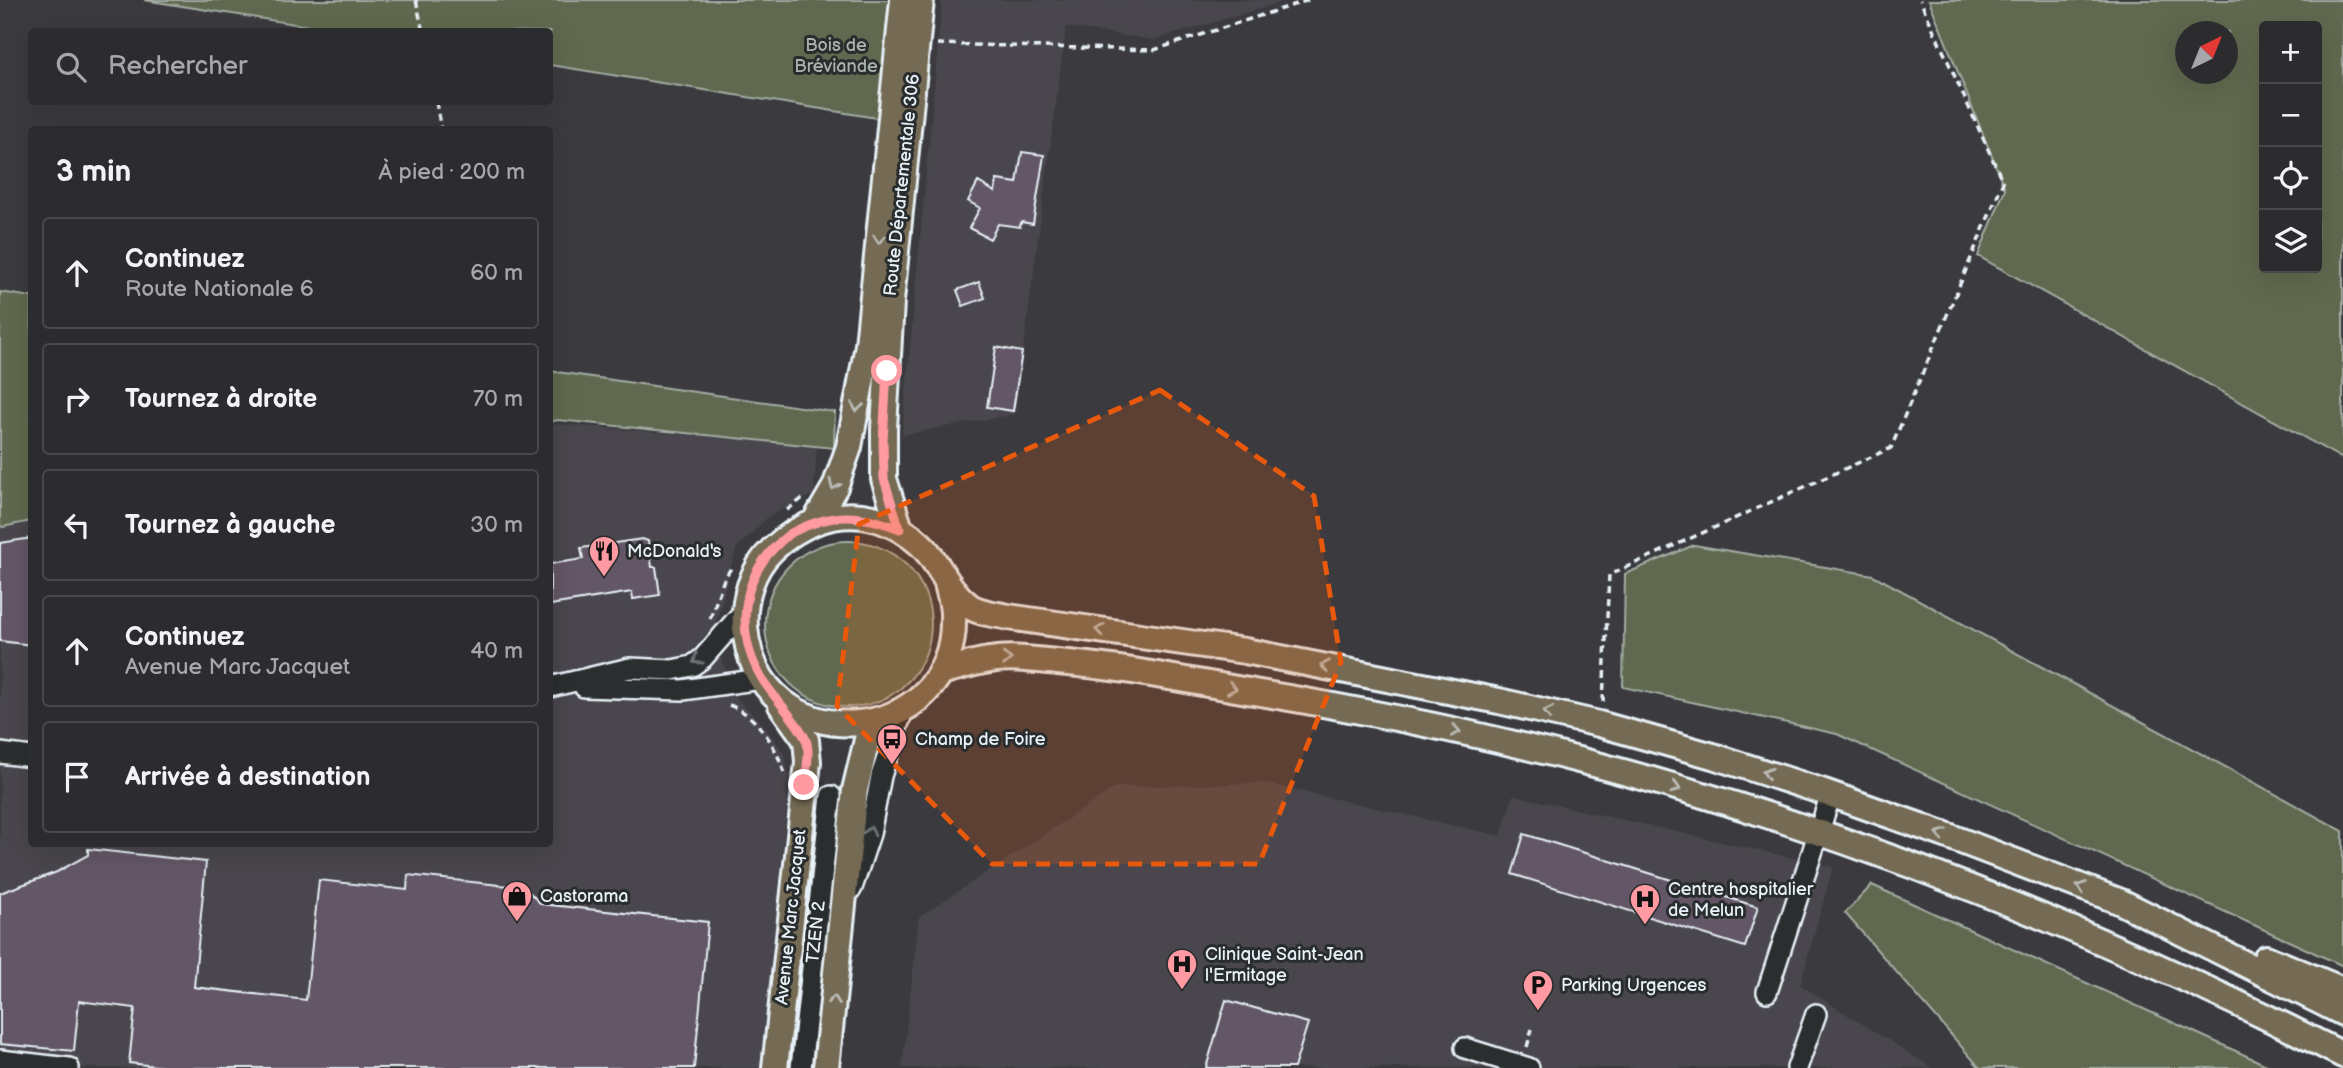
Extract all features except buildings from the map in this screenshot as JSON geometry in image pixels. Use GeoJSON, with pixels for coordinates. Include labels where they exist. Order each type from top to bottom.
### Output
{"type":"FeatureCollection","features":[{"type":"Feature","properties":{"kind":"main road","name":"Route Départementale 306"},"geometry":{"type":"LineString","coordinates":[[875,369],[903,0]]}},
{"type":"Feature","properties":{"kind":"main road","name":"Route Départementale 306"},"geometry":{"type":"LineString","coordinates":[[875,369],[891,301],[921,0]]}},
{"type":"Feature","properties":{"kind":"main road"},"geometry":{"type":"LineString","coordinates":[[815,521],[835,487],[875,369]]}},
{"type":"Feature","properties":{"kind":"main road"},"geometry":{"type":"LineString","coordinates":[[875,369],[883,441],[884,479],[900,529]]}},
{"type":"Feature","properties":{"kind":"main road"},"geometry":{"type":"LineString","coordinates":[[947,583],[953,623],[951,643],[940,672],[924,694],[903,710],[871,723],[836,724],[802,714],[767,686],[747,646],[744,611],[751,581],[766,555],[788,534],[815,521],[844,515],[873,518],[900,529],[928,552],[947,583],[970,607],[1008,617],[1245,651],[1499,701],[1599,724],[1713,756],[1832,794],[2121,902],[2343,1013]]}},
{"type":"Feature","properties":{"kind":"main road"},"geometry":{"type":"LineString","coordinates":[[940,672],[992,659],[1096,665],[1331,705],[1593,764],[1818,833],[1992,896],[2266,1017],[2343,1055]]}},
{"type":"Feature","properties":{"kind":"main road","name":"Avenue Marc Jacquet"},"geometry":{"type":"LineString","coordinates":[[767,686],[806,740],[808,762],[775,1068]]}},
{"type":"Feature","properties":{"kind":"main road"},"geometry":{"type":"LineString","coordinates":[[826,1068],[855,790],[871,723]]}},
{"type":"Feature","properties":{"kind":"main road"},"geometry":{"type":"LineString","coordinates":[[2143,914],[2175,920],[2343,990]]}},
{"type":"Feature","properties":{"kind":"street"},"geometry":{"type":"LineString","coordinates":[[553,686],[630,668],[672,670],[692,666],[703,658],[744,611]]}},
{"type":"Feature","properties":{"kind":"street"},"geometry":{"type":"LineString","coordinates":[[553,695],[590,686],[683,690],[767,686]]}},
{"type":"Feature","properties":{"kind":"street"},"geometry":{"type":"LineString","coordinates":[[843,919],[870,834],[881,776],[903,710]]}},
{"type":"Feature","properties":{"kind":"street"},"geometry":{"type":"LineString","coordinates":[[0,753],[28,756]]}},
{"type":"Feature","properties":{"kind":"street"},"geometry":{"type":"LineString","coordinates":[[1768,992],[1832,794]]}},
{"type":"Feature","properties":{"kind":"street","name":"TZEN 2"},"geometry":{"type":"LineString","coordinates":[[801,1068],[831,796]]}},
{"type":"Feature","properties":{"kind":"street"},"geometry":{"type":"LineString","coordinates":[[1797,1068],[1816,1014]]}},
{"type":"Feature","properties":{"kind":"street"},"geometry":{"type":"LineString","coordinates":[[1465,1048],[1529,1068]]}},
{"type":"Feature","properties":{"kind":"street"},"geometry":{"type":"LineString","coordinates":[[0,1060],[69,1068]]}},
{"type":"Feature","properties":{"kind":"path"},"geometry":{"type":"LineString","coordinates":[[416,0],[422,28]]}},
{"type":"Feature","properties":{"kind":"path"},"geometry":{"type":"LineString","coordinates":[[916,44],[1154,50],[1309,0]]}},
{"type":"Feature","properties":{"kind":"path"},"geometry":{"type":"LineString","coordinates":[[1599,724],[1604,697],[1609,575],[1891,448],[2003,182],[1920,0]]}},
{"type":"Feature","properties":{"kind":"path"},"geometry":{"type":"LineString","coordinates":[[437,105],[440,126]]}},
{"type":"Feature","properties":{"kind":"highlighted area"},"geometry":{"type":"Polygon","coordinates":[[[1160,390],[1314,496],[1341,662],[1259,864],[992,864],[837,706],[859,524],[1160,390]]]}},
{"type":"Feature","properties":{"kind":"shaded area"},"geometry":{"type":"Polygon","coordinates":[[[942,0],[1289,0],[1154,40],[1066,27],[1015,414],[902,435],[942,0]]]}},
{"type":"Feature","properties":{"kind":"shaded area"},"geometry":{"type":"Polygon","coordinates":[[[553,425],[817,446],[814,494],[769,516],[736,549],[712,638],[738,700],[763,724],[785,755],[789,782],[762,1068],[49,1068],[0,1063],[0,526],[28,522],[28,847],[553,847],[553,425]]]}},
{"type":"Feature","properties":{"kind":"shaded area","name":"Clinique Saint-Jean l'Ermitage"},"geometry":{"type":"Polygon","coordinates":[[[1264,783],[1501,836],[1513,795],[1833,867],[1800,985],[1933,1068],[902,1068],[919,917],[1116,787],[1264,783]]]}},
{"type":"Feature","properties":{"kind":"green space","name":"Bois de Bréviande"},"geometry":{"type":"Polygon","coordinates":[[[144,0],[896,0],[889,120],[553,65],[553,28],[320,28],[144,0]]]}},
{"type":"Feature","properties":{"kind":"green space"},"geometry":{"type":"Polygon","coordinates":[[[1929,0],[2343,0],[2343,459],[1978,256],[2005,189],[1929,0]]]}},
{"type":"Feature","properties":{"kind":"green space"},"geometry":{"type":"Polygon","coordinates":[[[0,292],[28,296],[28,522],[0,526],[0,292]]]}},
{"type":"Feature","properties":{"kind":"green space"},"geometry":{"type":"Polygon","coordinates":[[[553,371],[835,412],[834,448],[553,421],[553,371]]]}},
{"type":"Feature","properties":{"kind":"green space"},"geometry":{"type":"Polygon","coordinates":[[[848,541],[880,547],[907,565],[925,592],[931,624],[925,656],[907,683],[880,701],[848,707],[816,701],[789,683],[771,656],[765,624],[771,592],[789,565],[816,547],[848,541]]]}},
{"type":"Feature","properties":{"kind":"green space"},"geometry":{"type":"Polygon","coordinates":[[[1694,545],[1873,575],[2343,831],[2343,966],[1837,734],[1623,687],[1625,574],[1694,545]]]}},
{"type":"Feature","properties":{"kind":"green space"},"geometry":{"type":"Polygon","coordinates":[[[1872,885],[2273,1068],[1980,1068],[1845,913],[1872,885]]]}},
{"type":"Feature","properties":{"kind":"place","name":"McDonald's"},"geometry":{"type":"Point","coordinates":[604,578]}},
{"type":"Feature","properties":{"kind":"place","name":"Champ de Foire"},"geometry":{"type":"Point","coordinates":[892,766]}},
{"type":"Feature","properties":{"kind":"place","name":"Castorama"},"geometry":{"type":"Point","coordinates":[517,923]}},
{"type":"Feature","properties":{"kind":"place","name":"Centre hospitalier de Melun"},"geometry":{"type":"Point","coordinates":[1645,926]}},
{"type":"Feature","properties":{"kind":"place","name":"Clinique Saint-Jean l'Ermitage"},"geometry":{"type":"Point","coordinates":[1182,991]}},
{"type":"Feature","properties":{"kind":"place","name":"Parking Urgences"},"geometry":{"type":"Point","coordinates":[1538,1012]}},
{"type":"Feature","properties":{"kind":"route"},"geometry":{"type":"LineString","coordinates":[[804,785],[808,762],[806,740],[761,679],[747,646],[744,611],[751,581],[766,555],[788,534],[815,521],[844,515],[873,518],[900,529],[884,479],[887,371]]}}]}
